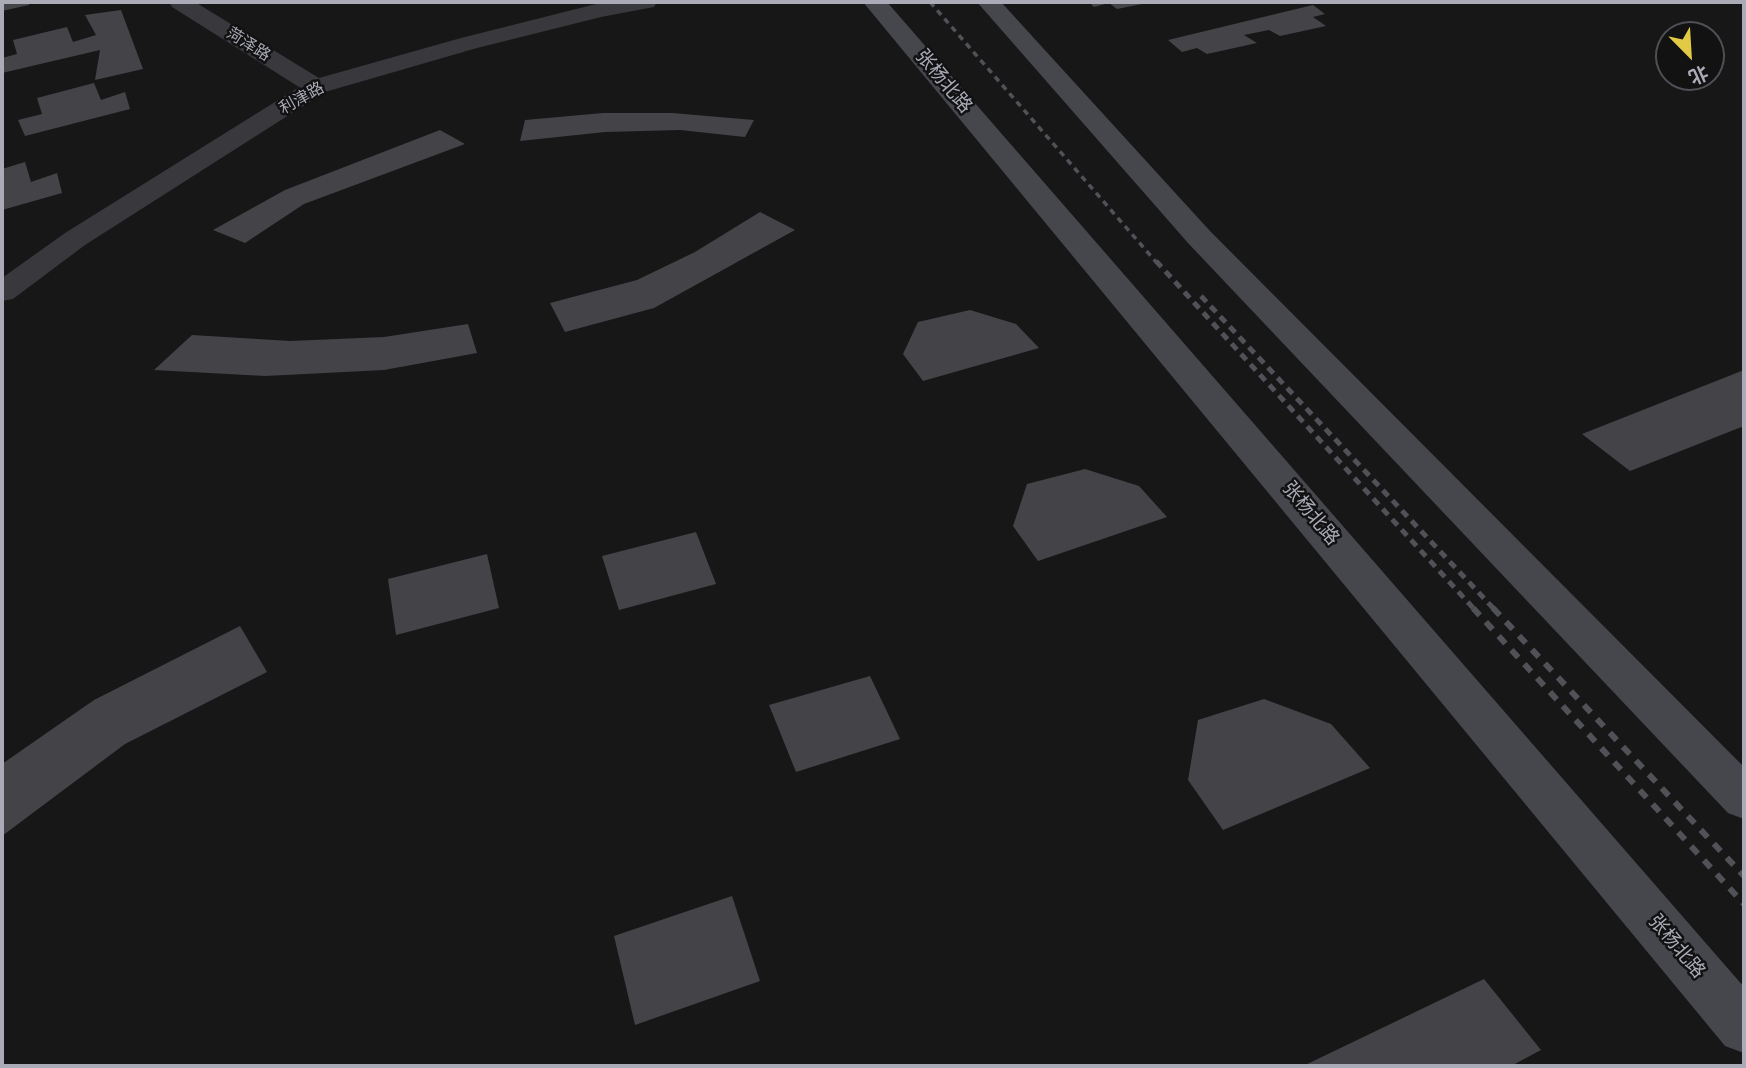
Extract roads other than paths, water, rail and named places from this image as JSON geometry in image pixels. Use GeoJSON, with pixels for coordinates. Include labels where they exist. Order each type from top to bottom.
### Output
{"type":"FeatureCollection","features":[{"type":"Feature","properties":{"kind":"main road","name":"张杨北路"},"geometry":{"type":"LineString","coordinates":[[875,2],[1744,1027]]}},
{"type":"Feature","properties":{"kind":"main road"},"geometry":{"type":"LineString","coordinates":[[988,2],[1199,237],[1744,798]]}},
{"type":"Feature","properties":{"kind":"street","name":"菏泽路"},"geometry":{"type":"LineString","coordinates":[[180,2],[316,88]]}},
{"type":"Feature","properties":{"kind":"street","name":"利津路"},"geometry":{"type":"LineString","coordinates":[[2,292],[75,239],[316,88],[469,43],[600,10],[646,2]]}},
{"type":"Feature","properties":{"kind":"railway"},"geometry":{"type":"LineString","coordinates":[[930,2],[1157,263]]}},
{"type":"Feature","properties":{"kind":"railway"},"geometry":{"type":"LineString","coordinates":[[1156,261],[1475,610]]}},
{"type":"Feature","properties":{"kind":"railway"},"geometry":{"type":"LineString","coordinates":[[1201,296],[1495,610]]}},
{"type":"Feature","properties":{"kind":"railway"},"geometry":{"type":"LineString","coordinates":[[1473,608],[1744,904]]}},
{"type":"Feature","properties":{"kind":"railway"},"geometry":{"type":"LineString","coordinates":[[1493,608],[1744,876]]}}]}
